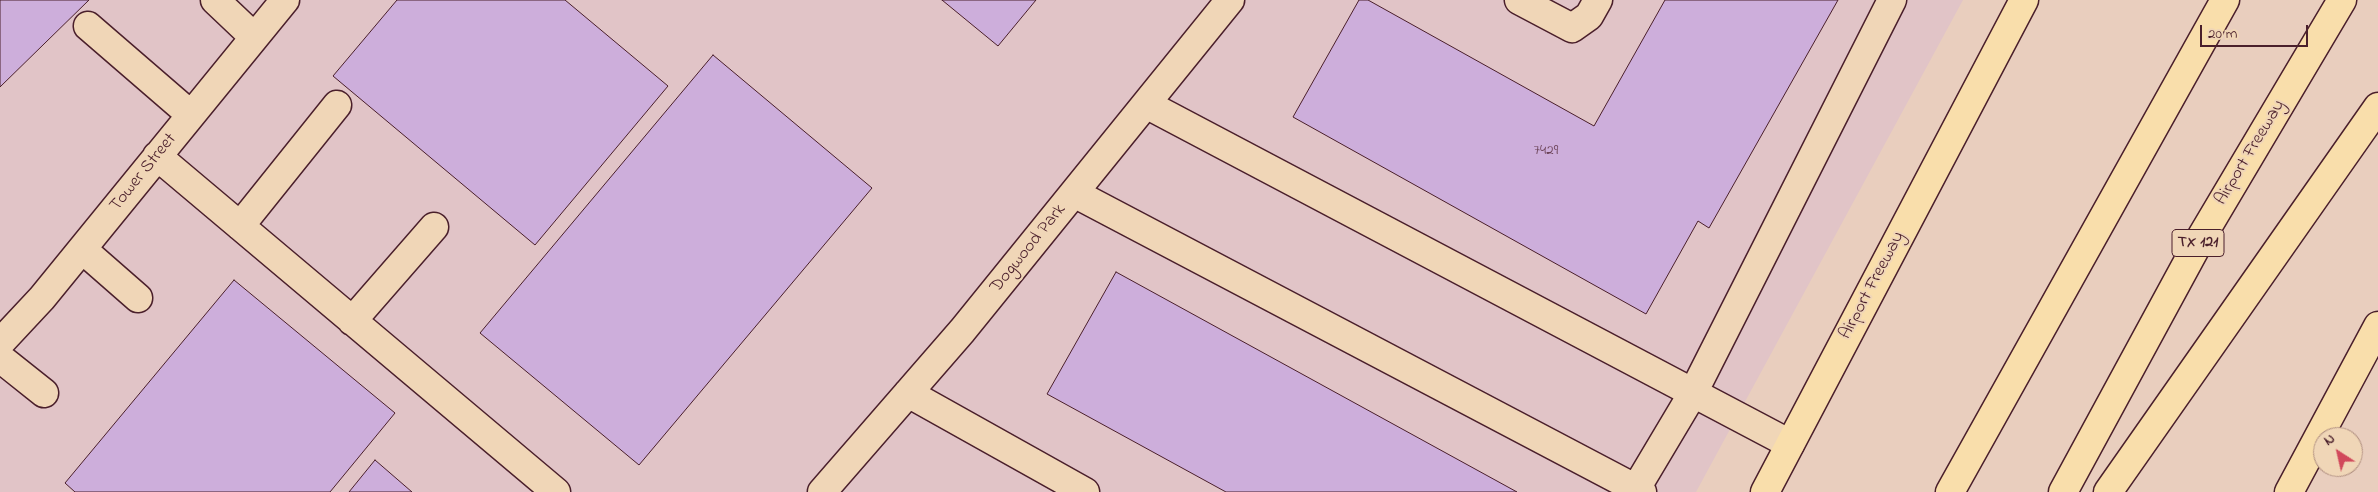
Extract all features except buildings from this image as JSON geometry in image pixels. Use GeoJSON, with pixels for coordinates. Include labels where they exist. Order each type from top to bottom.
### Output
{"type":"FeatureCollection","features":[{"type":"Feature","properties":{"kind":"main road","name":"Airport Freeway"},"geometry":{"type":"LineString","coordinates":[[1765,492],[2024,0]]}},
{"type":"Feature","properties":{"kind":"main road"},"geometry":{"type":"LineString","coordinates":[[1950,492],[2224,0]]}},
{"type":"Feature","properties":{"kind":"main road","name":"Airport Freeway"},"geometry":{"type":"LineString","coordinates":[[2063,492],[2202,236],[2342,0]]}},
{"type":"Feature","properties":{"kind":"main road"},"geometry":{"type":"LineString","coordinates":[[2108,492],[2378,107]]}},
{"type":"Feature","properties":{"kind":"main road"},"geometry":{"type":"LineString","coordinates":[[2289,492],[2378,326]]}},
{"type":"Feature","properties":{"kind":"street"},"geometry":{"type":"LineString","coordinates":[[215,0],[254,37]]}},
{"type":"Feature","properties":{"kind":"street","name":"Tower Street"},"geometry":{"type":"LineString","coordinates":[[4,331],[82,249],[284,0]]}},
{"type":"Feature","properties":{"kind":"street","name":"Dogwood Park"},"geometry":{"type":"LineString","coordinates":[[822,492],[962,331],[1230,0]]}},
{"type":"Feature","properties":{"kind":"street"},"geometry":{"type":"LineString","coordinates":[[1519,0],[1572,28],[1589,16],[1598,0]]}},
{"type":"Feature","properties":{"kind":"street"},"geometry":{"type":"LineString","coordinates":[[1074,193],[1638,491],[1693,393],[1892,0]]}},
{"type":"Feature","properties":{"kind":"street"},"geometry":{"type":"LineString","coordinates":[[88,26],[191,115]]}},
{"type":"Feature","properties":{"kind":"street"},"geometry":{"type":"LineString","coordinates":[[1146,104],[1790,444]]}},
{"type":"Feature","properties":{"kind":"street"},"geometry":{"type":"LineString","coordinates":[[240,226],[337,105]]}},
{"type":"Feature","properties":{"kind":"street"},"geometry":{"type":"LineString","coordinates":[[157,156],[556,492]]}},
{"type":"Feature","properties":{"kind":"street"},"geometry":{"type":"LineString","coordinates":[[352,321],[434,227]]}},
{"type":"Feature","properties":{"kind":"street"},"geometry":{"type":"LineString","coordinates":[[82,249],[138,298]]}},
{"type":"Feature","properties":{"kind":"street"},"geometry":{"type":"LineString","coordinates":[[0,358],[44,394]]}},
{"type":"Feature","properties":{"kind":"street"},"geometry":{"type":"LineString","coordinates":[[908,393],[1085,492]]}},
{"type":"Feature","properties":{"kind":"shaded area"},"geometry":{"type":"Polygon","coordinates":[[[0,0],[1963,0],[1696,492],[0,492],[0,0]]]}}]}
